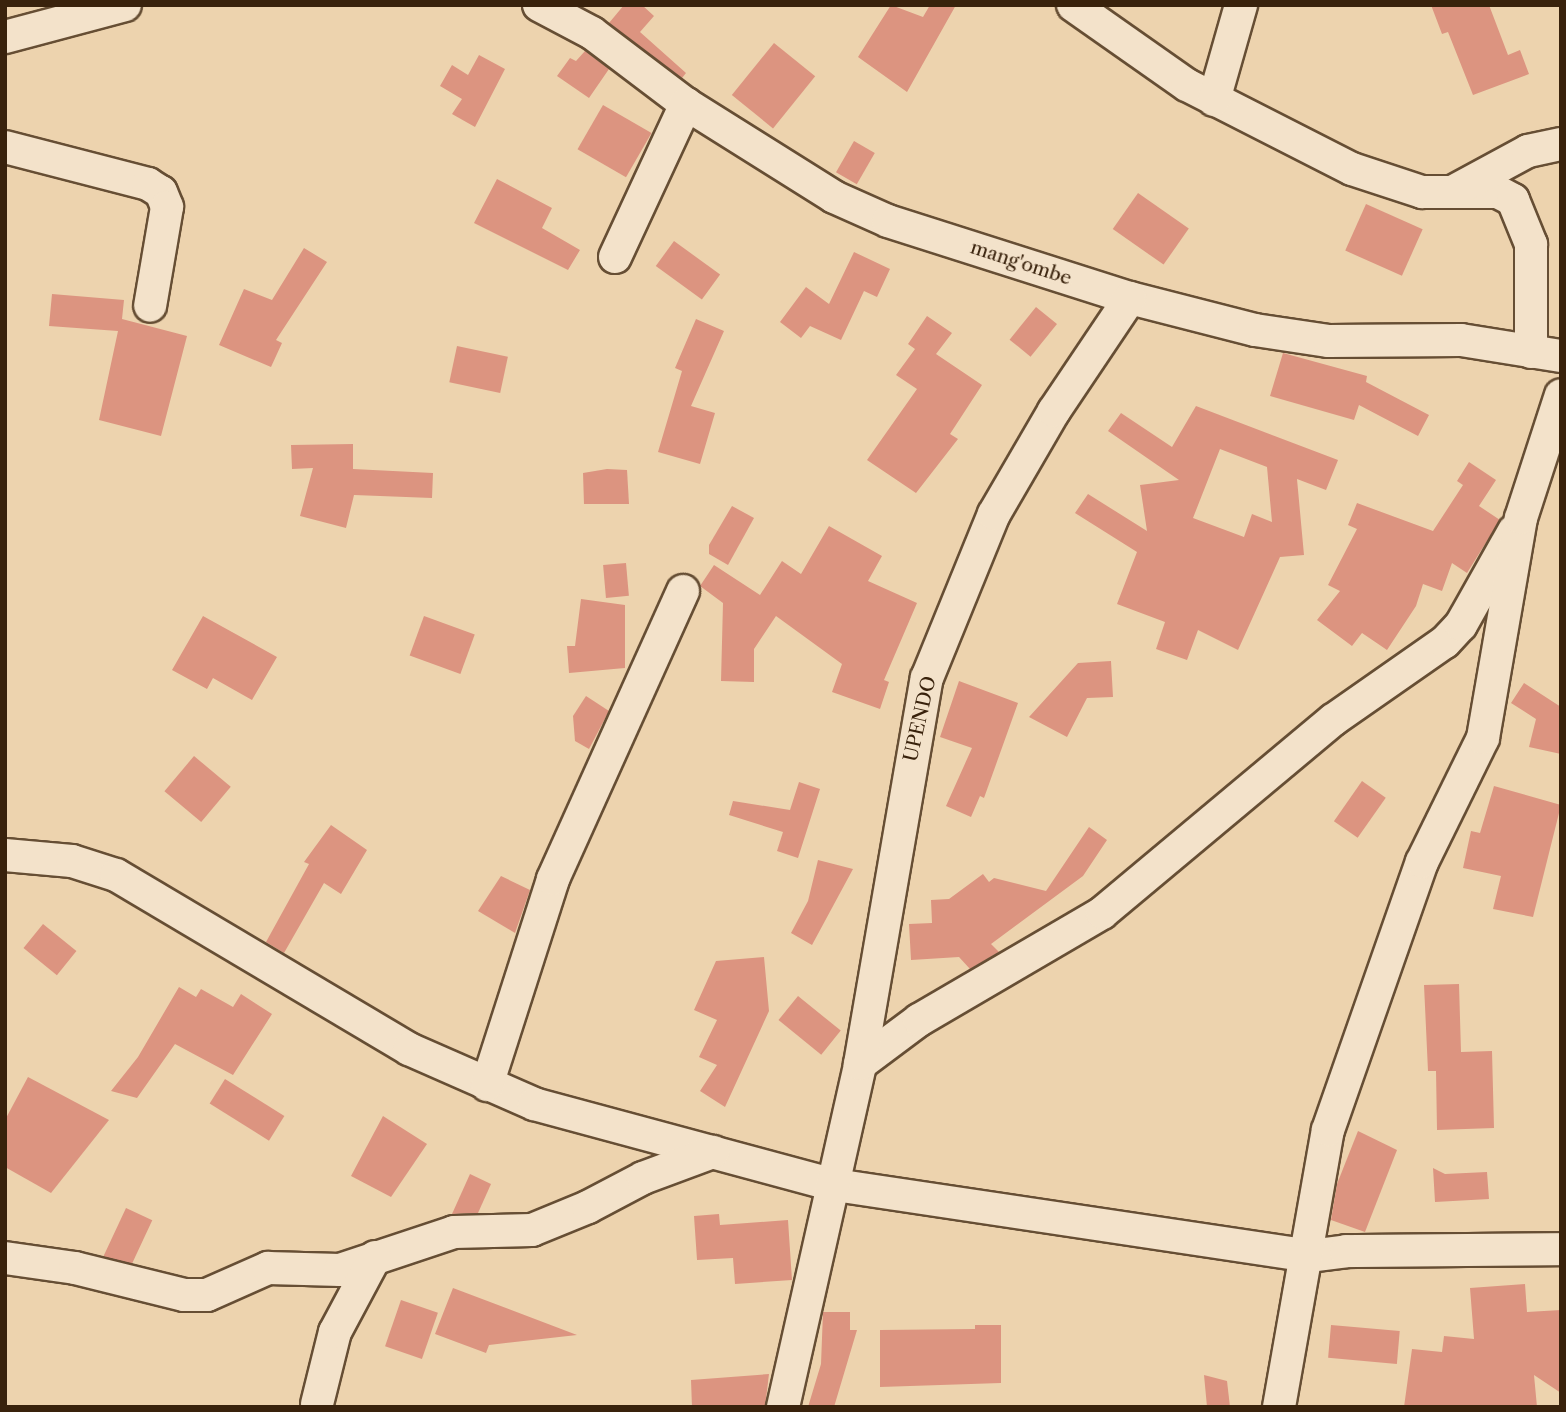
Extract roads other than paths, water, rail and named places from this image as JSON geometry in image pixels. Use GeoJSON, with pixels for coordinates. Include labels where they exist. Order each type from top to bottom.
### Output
{"type":"FeatureCollection","features":[{"type":"Feature","properties":{"kind":"street"},"geometry":{"type":"LineString","coordinates":[[5,37],[125,5]]}},
{"type":"Feature","properties":{"kind":"street","name":"mang'ombe"},"geometry":{"type":"LineString","coordinates":[[539,5],[592,33],[686,104],[834,198],[888,221],[1130,298],[1302,339],[1461,340],[1546,354]]}},
{"type":"Feature","properties":{"kind":"street"},"geometry":{"type":"LineString","coordinates":[[1073,5],[1134,52],[1214,100],[1352,169],[1394,186],[1450,194],[1498,192],[1518,204],[1531,244],[1546,354]]}},
{"type":"Feature","properties":{"kind":"street"},"geometry":{"type":"LineString","coordinates":[[1214,100],[1241,5]]}},
{"type":"Feature","properties":{"kind":"street"},"geometry":{"type":"LineString","coordinates":[[615,257],[686,104]]}},
{"type":"Feature","properties":{"kind":"street"},"geometry":{"type":"LineString","coordinates":[[1450,194],[1528,151],[1561,144]]}},
{"type":"Feature","properties":{"kind":"street"},"geometry":{"type":"LineString","coordinates":[[5,148],[148,184],[161,192],[167,207],[150,306]]}},
{"type":"Feature","properties":{"kind":"street","name":"UPENDO"},"geometry":{"type":"LineString","coordinates":[[783,1407],[835,1185],[860,1064],[927,678],[994,514],[1054,411],[1130,298]]}},
{"type":"Feature","properties":{"kind":"street"},"geometry":{"type":"LineString","coordinates":[[1279,1407],[1308,1256],[1322,1154],[1367,1011],[1422,862],[1483,738],[1521,518],[1561,395]]}},
{"type":"Feature","properties":{"kind":"street"},"geometry":{"type":"LineString","coordinates":[[860,1064],[919,1020],[1102,913],[1333,720],[1445,642],[1461,625],[1521,518]]}},
{"type":"Feature","properties":{"kind":"street"},"geometry":{"type":"LineString","coordinates":[[487,1085],[553,879],[683,591]]}},
{"type":"Feature","properties":{"kind":"street"},"geometry":{"type":"LineString","coordinates":[[5,855],[72,861],[116,875],[409,1049],[534,1104],[835,1185],[1308,1256],[1346,1251],[1561,1249]]}},
{"type":"Feature","properties":{"kind":"street"},"geometry":{"type":"LineString","coordinates":[[5,1258],[199,1296],[260,1270],[340,1270],[464,1231],[532,1230],[588,1208],[643,1178],[713,1152]]}},
{"type":"Feature","properties":{"kind":"street"},"geometry":{"type":"LineString","coordinates":[[317,1404],[335,1332],[375,1257]]}}]}
